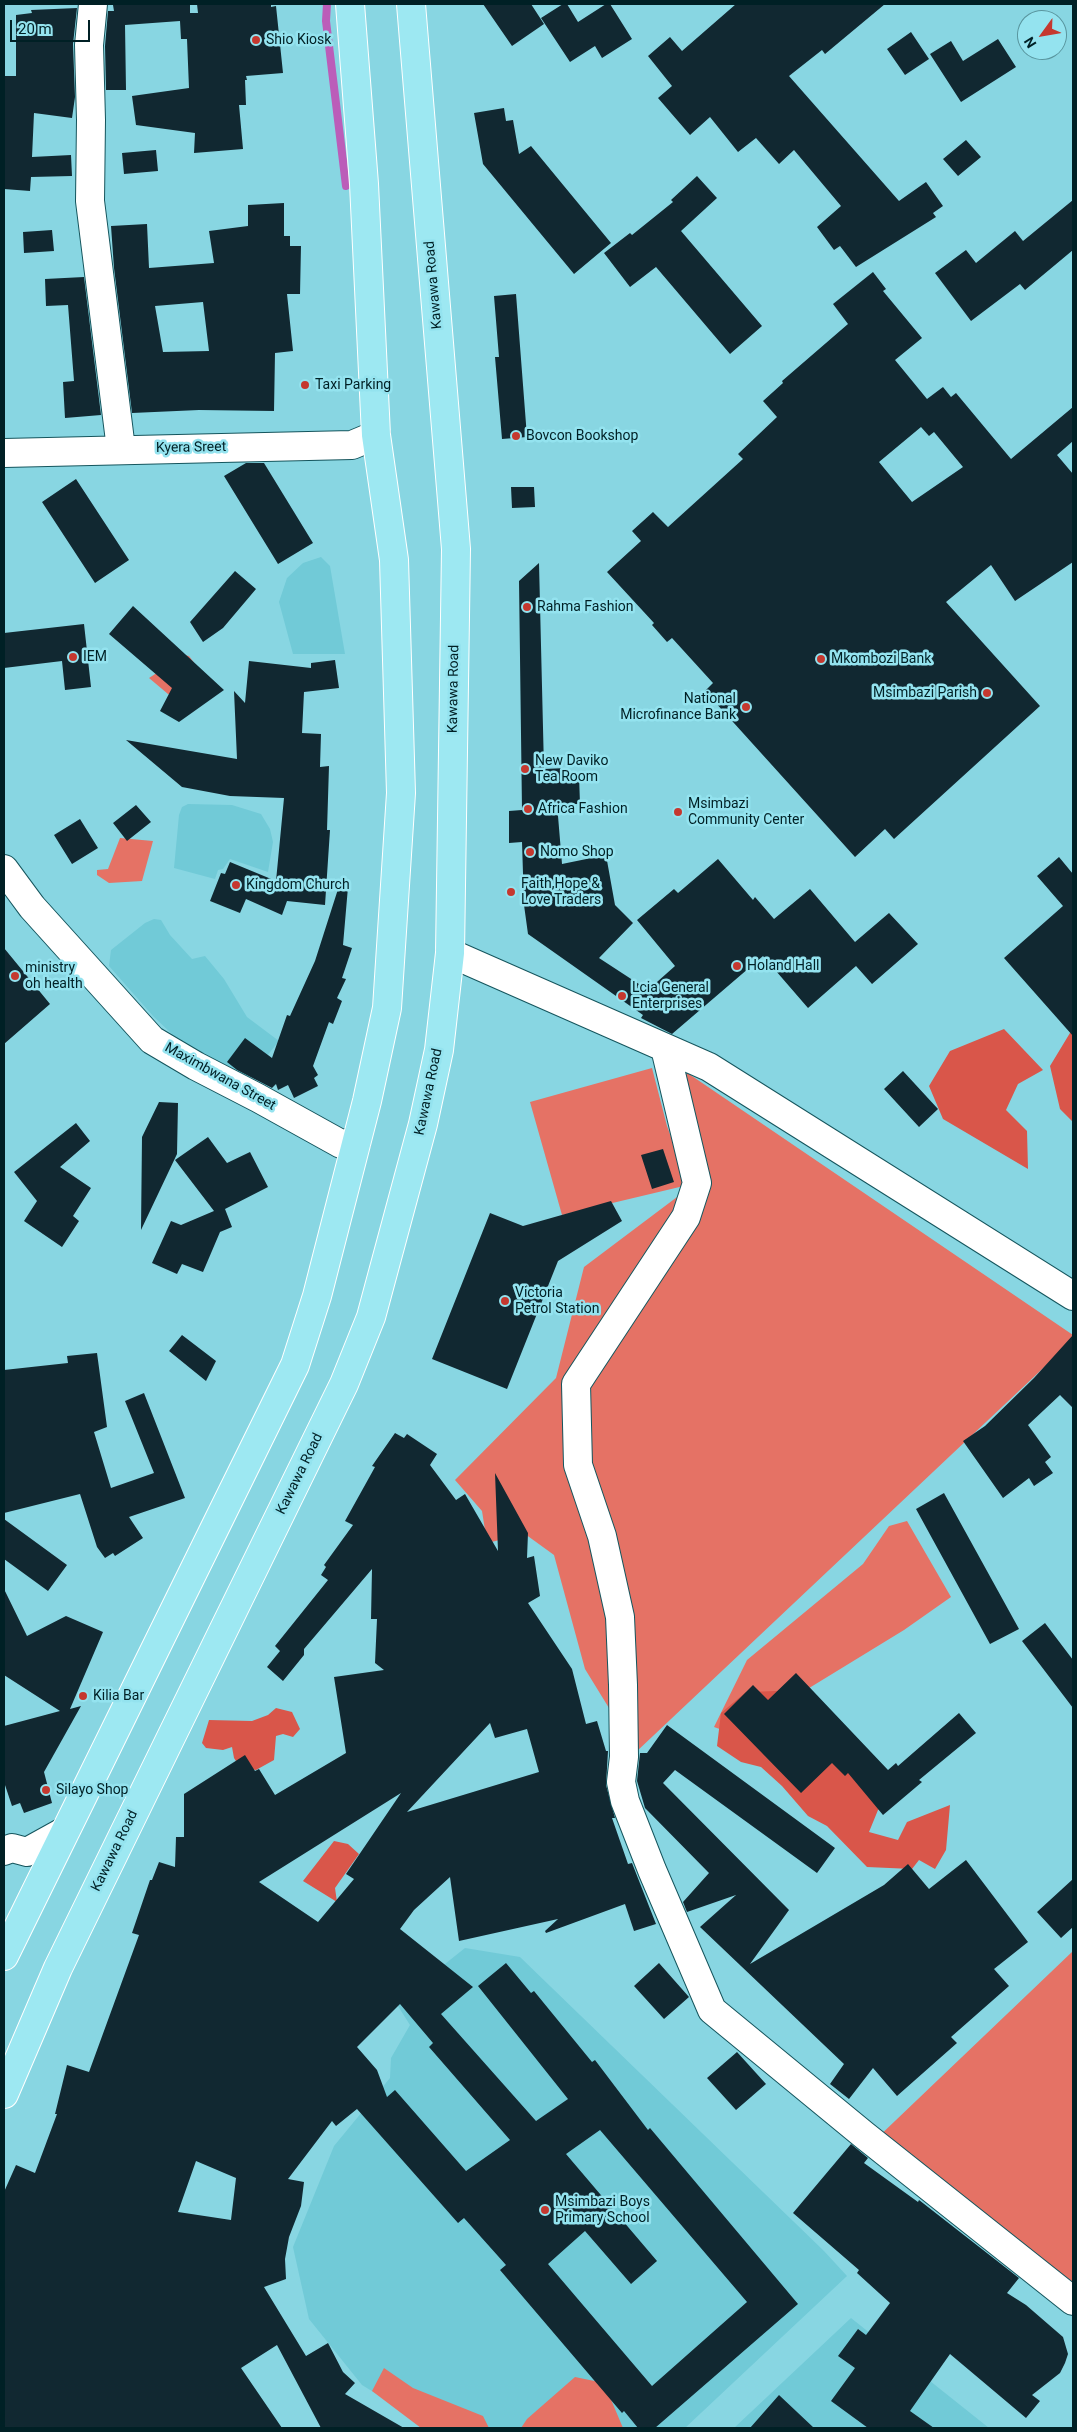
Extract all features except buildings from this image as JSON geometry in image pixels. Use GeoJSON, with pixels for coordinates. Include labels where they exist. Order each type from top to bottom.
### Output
{"type":"FeatureCollection","features":[{"type":"Feature","properties":{"kind":"main road"},"geometry":{"type":"LineString","coordinates":[[5,1952],[295,1366],[317,1296],[367,1101],[387,1008],[401,793],[394,560],[376,435],[364,184],[350,4]]}},
{"type":"Feature","properties":{"kind":"main road","name":"Kawawa Road"},"geometry":{"type":"LineString","coordinates":[[4,2094],[58,1968],[344,1384],[371,1317],[423,1124],[435,1069],[450,953],[456,549],[411,4]]}},
{"type":"Feature","properties":{"kind":"street"},"geometry":{"type":"LineString","coordinates":[[93,4],[89,45],[92,120],[90,202],[121,449]]}},
{"type":"Feature","properties":{"kind":"street","name":"Kyera Sreet"},"geometry":{"type":"LineString","coordinates":[[4,453],[352,445],[376,435]]}},
{"type":"Feature","properties":{"kind":"street","name":"Maximbwana Street"},"geometry":{"type":"LineString","coordinates":[[4,869],[32,907],[152,1040],[196,1066],[342,1144],[356,1142]]}},
{"type":"Feature","properties":{"kind":"street"},"geometry":{"type":"LineString","coordinates":[[450,953],[709,1067],[1073,1296]]}},
{"type":"Feature","properties":{"kind":"street"},"geometry":{"type":"LineString","coordinates":[[665,1048],[697,1184],[686,1217],[576,1384],[578,1465],[602,1536],[620,1617],[624,1757],[621,1782],[625,1801],[652,1870],[712,2010],[873,2142],[1073,2301]]}},
{"type":"Feature","properties":{"kind":"street"},"geometry":{"type":"LineString","coordinates":[[4,1851],[12,1848],[27,1852],[65,1831]]}},
{"type":"Feature","properties":{"kind":"shaded area"},"geometry":{"type":"Polygon","coordinates":[[[321,557],[330,566],[345,654],[293,654],[279,602],[287,578],[303,563],[321,557]]]}},
{"type":"Feature","properties":{"kind":"shaded area"},"geometry":{"type":"Polygon","coordinates":[[[184,655],[189,656],[195,664],[177,696],[168,694],[149,678],[184,655]]]}},
{"type":"Feature","properties":{"kind":"shaded area"},"geometry":{"type":"Polygon","coordinates":[[[188,804],[232,805],[261,814],[270,829],[273,842],[268,872],[230,859],[223,869],[218,870],[215,879],[174,868],[179,815],[182,807],[188,804]]]}},
{"type":"Feature","properties":{"kind":"shaded area"},"geometry":{"type":"Polygon","coordinates":[[[120,838],[153,841],[142,881],[109,883],[97,875],[97,870],[108,869],[120,838]]]}},
{"type":"Feature","properties":{"kind":"shaded area"},"geometry":{"type":"Polygon","coordinates":[[[154,919],[161,920],[170,935],[192,959],[205,956],[224,979],[247,1017],[279,1041],[246,1082],[195,1056],[153,1016],[109,966],[111,950],[145,923],[154,919]]]}},
{"type":"Feature","properties":{"kind":"shaded area"},"geometry":{"type":"Polygon","coordinates":[[[1073,1028],[1073,1122],[1060,1109],[1050,1066],[1073,1028]]]}},
{"type":"Feature","properties":{"kind":"shaded area"},"geometry":{"type":"Polygon","coordinates":[[[1004,1029],[1043,1070],[1018,1084],[1006,1110],[1027,1131],[1028,1169],[943,1119],[929,1086],[950,1051],[1004,1029]]]}},
{"type":"Feature","properties":{"kind":"shaded area"},"geometry":{"type":"Polygon","coordinates":[[[652,1068],[667,1126],[686,1178],[661,1072],[689,1074],[1073,1335],[1073,1340],[636,1752],[585,1669],[554,1555],[525,1534],[487,1543],[482,1511],[455,1480],[556,1378],[584,1267],[689,1188],[688,1185],[562,1215],[530,1102],[652,1068]]]}},
{"type":"Feature","properties":{"kind":"shaded area"},"geometry":{"type":"Polygon","coordinates":[[[907,1521],[951,1597],[904,1630],[734,1734],[714,1727],[747,1660],[863,1564],[889,1526],[907,1521]]]}},
{"type":"Feature","properties":{"kind":"shaded area"},"geometry":{"type":"Polygon","coordinates":[[[777,1691],[802,1721],[811,1751],[892,1795],[878,1810],[869,1832],[898,1840],[907,1822],[950,1805],[946,1850],[935,1869],[919,1860],[912,1869],[867,1867],[827,1826],[808,1816],[782,1786],[761,1767],[741,1762],[717,1746],[721,1713],[746,1692],[777,1691]]]}},
{"type":"Feature","properties":{"kind":"shaded area"},"geometry":{"type":"Polygon","coordinates":[[[276,1708],[292,1712],[300,1729],[293,1737],[283,1734],[276,1736],[274,1760],[256,1770],[240,1767],[234,1758],[232,1747],[223,1750],[206,1748],[202,1743],[209,1720],[252,1721],[268,1715],[276,1708]]]}},
{"type":"Feature","properties":{"kind":"shaded area"},"geometry":{"type":"Polygon","coordinates":[[[334,1841],[348,1844],[359,1854],[335,1888],[337,1902],[303,1881],[334,1841]]]}},
{"type":"Feature","properties":{"kind":"shaded area","name":"Msimbazi Boys Primary School"},"geometry":{"type":"Polygon","coordinates":[[[465,1948],[520,1957],[824,2251],[847,2276],[685,2428],[432,2428],[362,2385],[309,2319],[293,2247],[334,2146],[390,2078],[391,2058],[410,2025],[396,2003],[465,1948]]]}},
{"type":"Feature","properties":{"kind":"shaded area"},"geometry":{"type":"Polygon","coordinates":[[[1073,1951],[1073,2290],[873,2142],[1073,1951]]]}},
{"type":"Feature","properties":{"kind":"shaded area"},"geometry":{"type":"Polygon","coordinates":[[[851,2318],[989,2428],[734,2428],[851,2318]]]}},
{"type":"Feature","properties":{"kind":"shaded area"},"geometry":{"type":"Polygon","coordinates":[[[384,2368],[413,2388],[483,2416],[489,2428],[421,2428],[372,2391],[384,2368]]]}},
{"type":"Feature","properties":{"kind":"shaded area"},"geometry":{"type":"Polygon","coordinates":[[[575,2377],[604,2383],[623,2428],[521,2428],[527,2419],[575,2377]]]}},
{"type":"Feature","properties":{"kind":"waterway"},"geometry":{"type":"LineString","coordinates":[[327,4],[326,21],[346,186]]}},
{"type":"Feature","properties":{"kind":"place","name":"Shio Kiosk"},"geometry":{"type":"Point","coordinates":[256,40]}},
{"type":"Feature","properties":{"kind":"place","name":"Taxi Parking"},"geometry":{"type":"Point","coordinates":[305,385]}},
{"type":"Feature","properties":{"kind":"place","name":"Bovcon Bookshop"},"geometry":{"type":"Point","coordinates":[516,436]}},
{"type":"Feature","properties":{"kind":"place","name":"Rahma Fashion"},"geometry":{"type":"Point","coordinates":[527,607]}},
{"type":"Feature","properties":{"kind":"place","name":"IEM"},"geometry":{"type":"Point","coordinates":[73,657]}},
{"type":"Feature","properties":{"kind":"place","name":"Mkombozi Bank"},"geometry":{"type":"Point","coordinates":[821,659]}},
{"type":"Feature","properties":{"kind":"place","name":"Msimbazi Parish"},"geometry":{"type":"Point","coordinates":[987,693]}},
{"type":"Feature","properties":{"kind":"place","name":"National Microfinance Bank"},"geometry":{"type":"Point","coordinates":[746,707]}},
{"type":"Feature","properties":{"kind":"place","name":"New Daviko Tea Room"},"geometry":{"type":"Point","coordinates":[525,769]}},
{"type":"Feature","properties":{"kind":"place","name":"Africa Fashion"},"geometry":{"type":"Point","coordinates":[528,809]}},
{"type":"Feature","properties":{"kind":"place","name":"Msimbazi Community Center"},"geometry":{"type":"Point","coordinates":[678,812]}},
{"type":"Feature","properties":{"kind":"place","name":"Nomo Shop"},"geometry":{"type":"Point","coordinates":[530,852]}},
{"type":"Feature","properties":{"kind":"place","name":"Kingdom Church"},"geometry":{"type":"Point","coordinates":[236,885]}},
{"type":"Feature","properties":{"kind":"place","name":"Faith,Hope & Love Traders"},"geometry":{"type":"Point","coordinates":[511,892]}},
{"type":"Feature","properties":{"kind":"place","name":"Holand Hall"},"geometry":{"type":"Point","coordinates":[737,966]}},
{"type":"Feature","properties":{"kind":"place","name":"ministry oh health"},"geometry":{"type":"Point","coordinates":[15,976]}},
{"type":"Feature","properties":{"kind":"place","name":"Lcia General Enterprises"},"geometry":{"type":"Point","coordinates":[622,996]}},
{"type":"Feature","properties":{"kind":"place","name":"Victoria Petrol Station"},"geometry":{"type":"Point","coordinates":[505,1301]}},
{"type":"Feature","properties":{"kind":"place","name":"Kilia Bar"},"geometry":{"type":"Point","coordinates":[83,1696]}},
{"type":"Feature","properties":{"kind":"place","name":"Silayo Shop"},"geometry":{"type":"Point","coordinates":[46,1790]}},
{"type":"Feature","properties":{"kind":"place","name":"Msimbazi Boys Primary School"},"geometry":{"type":"Point","coordinates":[545,2210]}}]}
